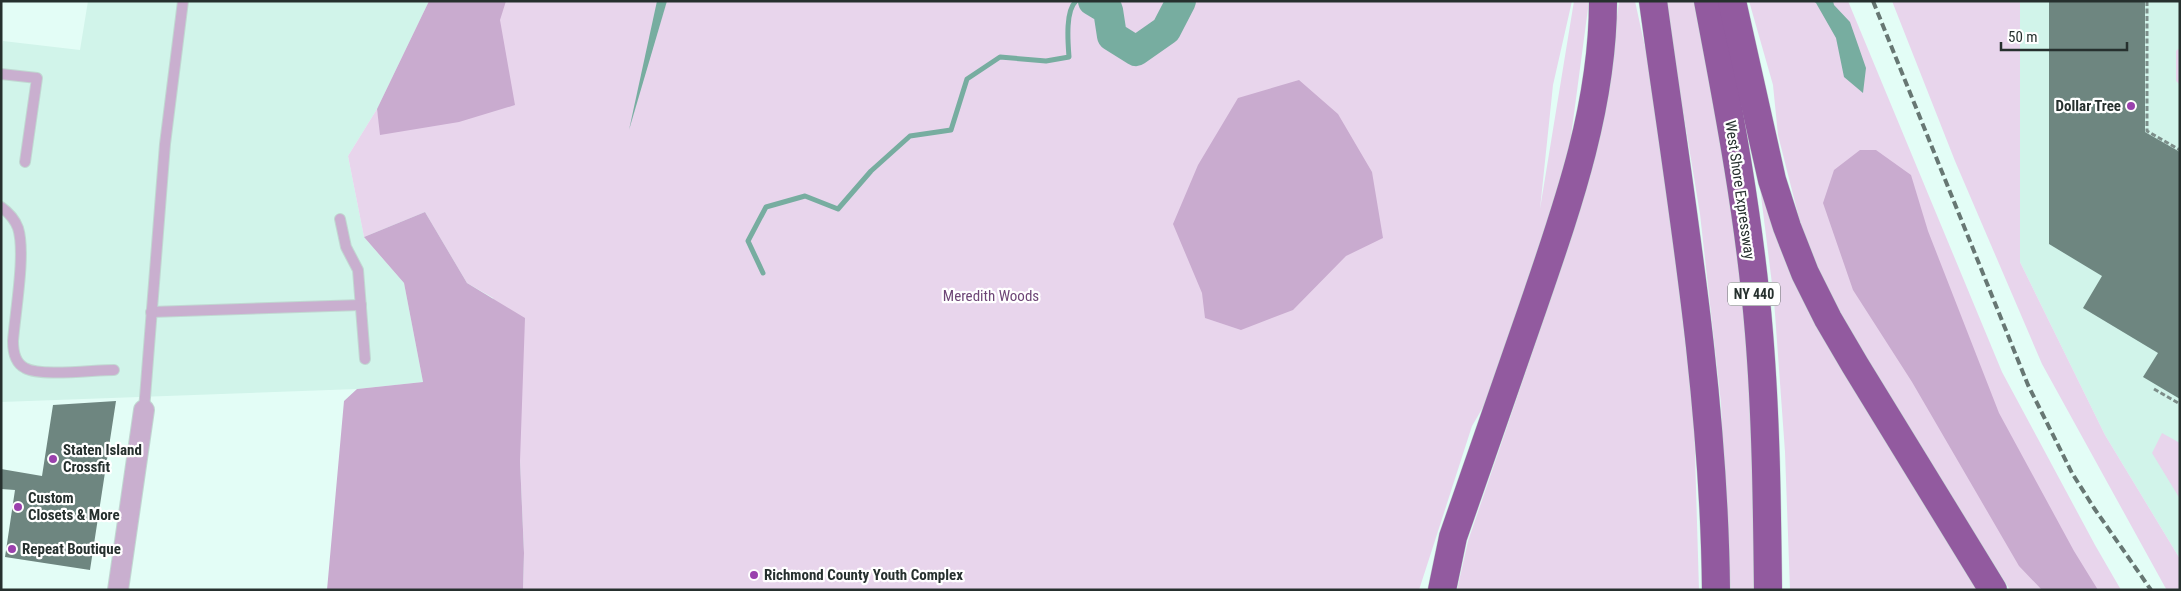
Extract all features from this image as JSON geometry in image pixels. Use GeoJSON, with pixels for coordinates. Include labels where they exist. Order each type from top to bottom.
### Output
{"type":"FeatureCollection","features":[{"type":"Feature","properties":{"kind":"highway"},"geometry":{"type":"LineString","coordinates":[[1442,590],[1453,537],[1562,225],[1589,129],[1603,39],[1603,1]]}},
{"type":"Feature","properties":{"kind":"highway"},"geometry":{"type":"LineString","coordinates":[[1653,1],[1701,346],[1716,530],[1716,590]]}},
{"type":"Feature","properties":{"kind":"highway","name":"West Shore Expressway"},"geometry":{"type":"LineString","coordinates":[[1708,1],[1735,142],[1759,333],[1768,515],[1768,590]]}},
{"type":"Feature","properties":{"kind":"highway"},"geometry":{"type":"LineString","coordinates":[[1732,1],[1772,180],[1787,227],[1805,273],[1828,319],[1855,365],[1993,590]]}},
{"type":"Feature","properties":{"kind":"street"},"geometry":{"type":"LineString","coordinates":[[118,590],[144,410]]}},
{"type":"Feature","properties":{"kind":"lane"},"geometry":{"type":"LineString","coordinates":[[144,410],[165,144],[183,1]]}},
{"type":"Feature","properties":{"kind":"lane"},"geometry":{"type":"LineString","coordinates":[[1,74],[37,78],[25,162]]}},
{"type":"Feature","properties":{"kind":"lane"},"geometry":{"type":"LineString","coordinates":[[1,207],[8,213],[17,227],[21,246],[13,341],[13,352],[18,361],[24,368],[46,372],[114,370]]}},
{"type":"Feature","properties":{"kind":"lane"},"geometry":{"type":"LineString","coordinates":[[340,219],[346,247],[358,270],[365,359]]}},
{"type":"Feature","properties":{"kind":"lane"},"geometry":{"type":"LineString","coordinates":[[151,312],[361,305]]}},
{"type":"Feature","properties":{"kind":"path"},"geometry":{"type":"LineString","coordinates":[[2147,1],[2147,131],[2180,150]]}},
{"type":"Feature","properties":{"kind":"path"},"geometry":{"type":"LineString","coordinates":[[2154,389],[2180,404]]}},
{"type":"Feature","properties":{"kind":"shaded area"},"geometry":{"type":"Polygon","coordinates":[[[88,1],[429,1],[377,109],[348,156],[364,237],[404,283],[423,382],[357,389],[1,402],[1,53],[3,41],[80,50],[88,1]]]}},
{"type":"Feature","properties":{"kind":"shaded area"},"geometry":{"type":"Polygon","coordinates":[[[429,1],[506,1],[500,20],[515,105],[459,122],[380,135],[377,109],[429,1]]]}},
{"type":"Feature","properties":{"kind":"shaded area"},"geometry":{"type":"Polygon","coordinates":[[[657,1],[667,1],[629,130],[657,1]]]}},
{"type":"Feature","properties":{"kind":"shaded area"},"geometry":{"type":"Polygon","coordinates":[[[1175,1],[1193,1],[1166,30],[1175,1]]]}},
{"type":"Feature","properties":{"kind":"shaded area"},"geometry":{"type":"Polygon","coordinates":[[[1813,1],[1833,1],[1834,5],[1850,22],[1866,68],[1863,93],[1844,77],[1836,38],[1813,1]]]}},
{"type":"Feature","properties":{"kind":"shaded area"},"geometry":{"type":"Polygon","coordinates":[[[2020,1],[2180,1],[2180,559],[2105,435],[2020,262],[2020,1]]]}},
{"type":"Feature","properties":{"kind":"shaded area"},"geometry":{"type":"Polygon","coordinates":[[[1299,80],[1338,114],[1372,172],[1383,238],[1346,256],[1293,310],[1241,330],[1205,318],[1202,293],[1173,224],[1198,165],[1238,98],[1299,80]]]}},
{"type":"Feature","properties":{"kind":"shaded area"},"geometry":{"type":"Polygon","coordinates":[[[1860,150],[1876,150],[1911,175],[1928,231],[1999,413],[2074,551],[2098,590],[2042,590],[2019,566],[1912,382],[1853,290],[1823,203],[1834,170],[1860,150]]]}},
{"type":"Feature","properties":{"kind":"shaded area"},"geometry":{"type":"Polygon","coordinates":[[[425,212],[467,283],[525,318],[520,461],[524,553],[523,590],[327,590],[344,401],[357,389],[423,382],[404,283],[364,237],[425,212]]]}},
{"type":"Feature","properties":{"kind":"green space","name":"Meredith Woods"},"geometry":{"type":"Polygon","coordinates":[[[470,1],[1572,1],[1553,85],[1540,209],[1574,1],[1589,1],[1567,166],[1496,385],[1472,426],[1419,590],[523,590],[524,552],[520,461],[493,298],[467,283],[425,212],[364,237],[348,156],[377,109],[381,134],[470,1]]]}},
{"type":"Feature","properties":{"kind":"green space"},"geometry":{"type":"Polygon","coordinates":[[[1619,1],[1635,1],[1648,61],[1671,219],[1694,420],[1699,590],[1457,590],[1468,541],[1571,239],[1606,103],[1619,1]]]}},
{"type":"Feature","properties":{"kind":"green space"},"geometry":{"type":"Polygon","coordinates":[[[1665,1],[1699,1],[1735,208],[1753,404],[1760,590],[1729,590],[1721,403],[1700,214],[1665,1]]]}},
{"type":"Feature","properties":{"kind":"green space"},"geometry":{"type":"Polygon","coordinates":[[[1749,1],[1848,1],[2002,372],[2121,590],[2010,590],[1857,347],[1805,242],[1778,135],[1773,85],[1749,1]]]}},
{"type":"Feature","properties":{"kind":"green space"},"geometry":{"type":"Polygon","coordinates":[[[1892,1],[2020,1],[2020,262],[2105,435],[2180,559],[2180,590],[2167,590],[2165,587],[2042,364],[1955,161],[1892,1]]]}},
{"type":"Feature","properties":{"kind":"green space"},"geometry":{"type":"Polygon","coordinates":[[[2180,50],[2180,85],[2176,81],[2176,51],[2180,50]]]}},
{"type":"Feature","properties":{"kind":"green space"},"geometry":{"type":"Polygon","coordinates":[[[1749,99],[1776,203],[1983,590],[1790,590],[1785,452],[1774,300],[1749,99]]]}},
{"type":"Feature","properties":{"kind":"green space"},"geometry":{"type":"Polygon","coordinates":[[[2162,433],[2180,443],[2180,499],[2152,453],[2162,433]]]}},
{"type":"Feature","properties":{"kind":"building"},"geometry":{"type":"Polygon","coordinates":[[[2049,1],[2145,1],[2145,132],[2180,152],[2180,399],[2143,377],[2158,353],[2083,308],[2102,276],[2049,244],[2049,1]]]}},
{"type":"Feature","properties":{"kind":"building"},"geometry":{"type":"Polygon","coordinates":[[[116,401],[90,570],[5,557],[15,490],[1,489],[1,469],[42,476],[53,405],[116,401]]]}},
{"type":"Feature","properties":{"kind":"waterway"},"geometry":{"type":"LineString","coordinates":[[763,273],[748,241],[766,207],[805,196],[838,209],[871,171],[910,136],[951,130],[967,79],[1000,57],[1046,61],[1069,57],[1069,19],[1072,6],[1076,1]]}},
{"type":"Feature","properties":{"kind":"waterway"},"geometry":{"type":"LineString","coordinates":[[1093,1],[1108,10],[1112,36],[1136,51],[1166,30],[1181,1]]}},
{"type":"Feature","properties":{"kind":"railway"},"geometry":{"type":"LineString","coordinates":[[1873,1],[2028,385],[2072,473],[2151,590]]}},
{"type":"Feature","properties":{"kind":"place","name":"Dollar Tree"},"geometry":{"type":"Point","coordinates":[2131,106]}},
{"type":"Feature","properties":{"kind":"place","name":"Staten Island Crossfit"},"geometry":{"type":"Point","coordinates":[53,459]}},
{"type":"Feature","properties":{"kind":"place","name":"Custom Closets & More"},"geometry":{"type":"Point","coordinates":[18,507]}},
{"type":"Feature","properties":{"kind":"place","name":"Repeat Boutique"},"geometry":{"type":"Point","coordinates":[12,549]}},
{"type":"Feature","properties":{"kind":"place","name":"Richmond County Youth Complex"},"geometry":{"type":"Point","coordinates":[754,575]}}]}
